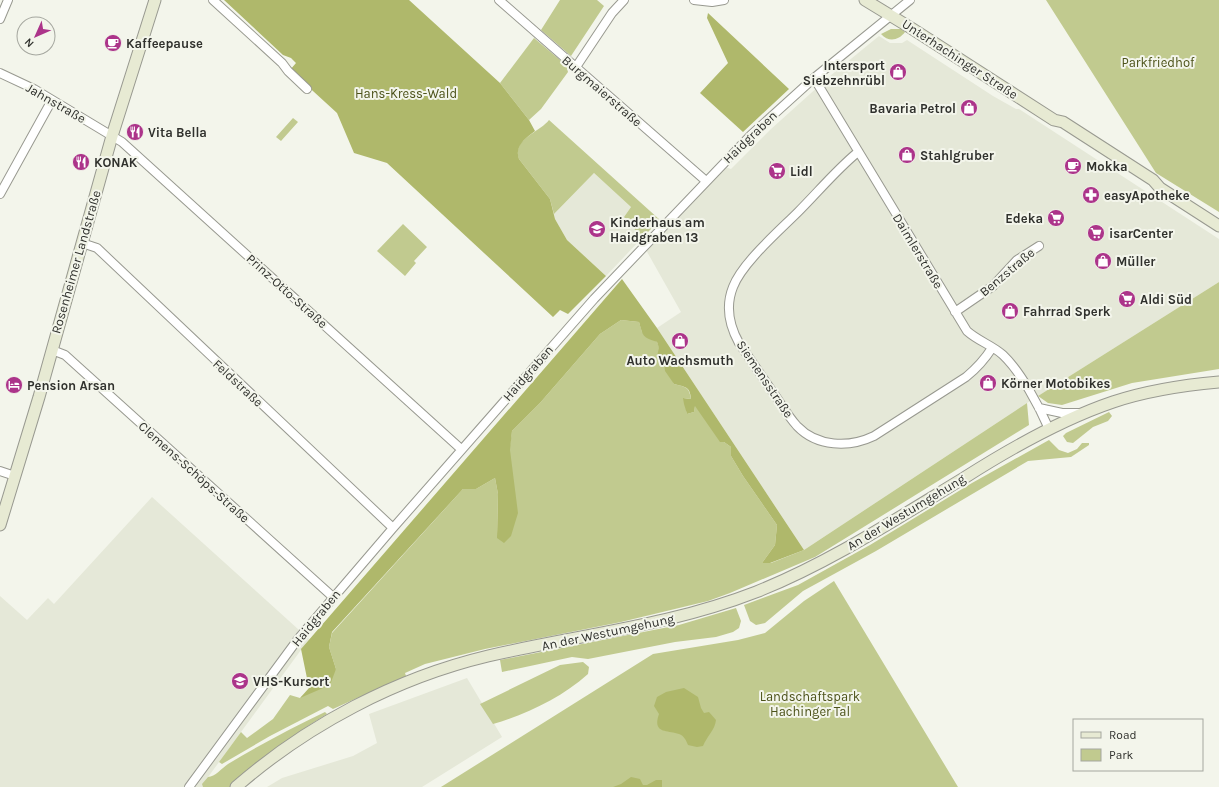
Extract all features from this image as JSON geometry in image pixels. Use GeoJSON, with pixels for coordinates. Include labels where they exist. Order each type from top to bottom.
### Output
{"type":"FeatureCollection","features":[{"type":"Feature","properties":{"kind":"main road","name":"Rosenheimer Landstraße"},"geometry":{"type":"LineString","coordinates":[[0,525],[52,350],[112,136],[155,0]]}},
{"type":"Feature","properties":{"kind":"main road","name":"Unterhachinger Straße"},"geometry":{"type":"LineString","coordinates":[[865,0],[1054,120],[1060,127],[1137,177],[1150,185],[1160,188],[1219,226]]}},
{"type":"Feature","properties":{"kind":"main road","name":"An der Westumgehung"},"geometry":{"type":"LineString","coordinates":[[236,787],[280,751],[350,708],[394,688],[428,674],[486,657],[678,618],[703,611],[756,592],[820,563],[979,468],[1049,429],[1084,413],[1115,401],[1161,390],[1219,382]]}},
{"type":"Feature","properties":{"kind":"street"},"geometry":{"type":"LineString","coordinates":[[0,19],[8,0]]}},
{"type":"Feature","properties":{"kind":"street"},"geometry":{"type":"LineString","coordinates":[[213,0],[282,63],[288,72],[307,88]]}},
{"type":"Feature","properties":{"kind":"street","name":"Burgmaierstraße"},"geometry":{"type":"LineString","coordinates":[[499,0],[706,181]]}},
{"type":"Feature","properties":{"kind":"street"},"geometry":{"type":"LineString","coordinates":[[576,67],[612,13],[624,0]]}},
{"type":"Feature","properties":{"kind":"street"},"geometry":{"type":"LineString","coordinates":[[694,0],[712,2],[724,0]]}},
{"type":"Feature","properties":{"kind":"street","name":"Haidgraben"},"geometry":{"type":"LineString","coordinates":[[189,787],[283,658],[333,597],[573,322],[751,135],[814,78],[910,0]]}},
{"type":"Feature","properties":{"kind":"street","name":"Jahnstraße"},"geometry":{"type":"LineString","coordinates":[[0,73],[34,89],[112,136]]}},
{"type":"Feature","properties":{"kind":"street","name":"Daimlerstraße"},"geometry":{"type":"LineString","coordinates":[[814,78],[967,331],[1003,356],[1010,363],[1039,408],[1049,429]]}},
{"type":"Feature","properties":{"kind":"street"},"geometry":{"type":"LineString","coordinates":[[0,194],[52,100]]}},
{"type":"Feature","properties":{"kind":"street","name":"Prinz-Otto-Straße"},"geometry":{"type":"LineString","coordinates":[[112,136],[122,142],[178,192],[461,449]]}},
{"type":"Feature","properties":{"kind":"street","name":"Siemensstraße"},"geometry":{"type":"LineString","coordinates":[[858,152],[753,257],[736,280],[730,298],[728,317],[738,343],[798,427],[814,438],[828,443],[846,444],[861,442],[874,436],[966,377],[985,359],[992,348]]}},
{"type":"Feature","properties":{"kind":"street","name":"Feldstraße"},"geometry":{"type":"LineString","coordinates":[[82,243],[96,248],[393,528]]}},
{"type":"Feature","properties":{"kind":"street","name":"Benzstraße"},"geometry":{"type":"LineString","coordinates":[[955,312],[993,286],[1017,260],[1038,246]]}},
{"type":"Feature","properties":{"kind":"street","name":"Clemens-Schöps-Straße"},"geometry":{"type":"LineString","coordinates":[[52,350],[66,355],[333,597]]}},
{"type":"Feature","properties":{"kind":"street"},"geometry":{"type":"LineString","coordinates":[[1039,408],[1062,413],[1084,413]]}},
{"type":"Feature","properties":{"kind":"street"},"geometry":{"type":"LineString","coordinates":[[0,471],[15,476]]}},
{"type":"Feature","properties":{"kind":"shaded area"},"geometry":{"type":"Polygon","coordinates":[[[879,36],[890,43],[902,43],[907,40],[993,96],[1016,109],[1019,109],[1219,239],[1219,282],[1027,403],[804,550],[657,328],[681,312],[646,250],[725,167],[731,169],[771,129],[830,76],[879,36]]]}},
{"type":"Feature","properties":{"kind":"shaded area","name":"Kinderhaus am Haidgraben 13"},"geometry":{"type":"Polygon","coordinates":[[[594,173],[631,207],[624,217],[642,238],[606,276],[567,240],[555,219],[554,214],[594,173]]]}},
{"type":"Feature","properties":{"kind":"shaded area"},"geometry":{"type":"Polygon","coordinates":[[[152,497],[309,639],[203,784],[203,787],[0,787],[0,596],[27,620],[48,598],[54,604],[152,497]]]}},
{"type":"Feature","properties":{"kind":"shaded area"},"geometry":{"type":"Polygon","coordinates":[[[467,678],[502,737],[422,787],[267,787],[282,778],[353,756],[377,743],[369,714],[467,678]]]}},
{"type":"Feature","properties":{"kind":"green space","name":"Hans-Kress-Wald"},"geometry":{"type":"Polygon","coordinates":[[[224,0],[409,0],[500,83],[529,120],[535,131],[519,146],[519,159],[550,199],[555,219],[567,240],[606,276],[568,314],[560,310],[553,317],[387,163],[354,153],[337,113],[290,70],[296,63],[291,58],[283,55],[224,0]]]}},
{"type":"Feature","properties":{"kind":"green space"},"geometry":{"type":"Polygon","coordinates":[[[560,0],[597,0],[604,6],[571,56],[541,30],[560,0]]]}},
{"type":"Feature","properties":{"kind":"green space","name":"Parkfriedhof"},"geometry":{"type":"Polygon","coordinates":[[[1046,0],[1219,0],[1219,212],[1156,173],[1046,0]]]}},
{"type":"Feature","properties":{"kind":"green space"},"geometry":{"type":"Polygon","coordinates":[[[708,13],[789,89],[743,132],[700,93],[728,63],[707,18],[708,13]]]}},
{"type":"Feature","properties":{"kind":"green space"},"geometry":{"type":"Polygon","coordinates":[[[891,29],[901,29],[905,32],[897,39],[887,39],[881,34],[891,29]]]}},
{"type":"Feature","properties":{"kind":"green space"},"geometry":{"type":"Polygon","coordinates":[[[534,38],[566,65],[568,72],[541,109],[529,120],[500,83],[534,38]]]}},
{"type":"Feature","properties":{"kind":"green space"},"geometry":{"type":"Polygon","coordinates":[[[293,118],[298,122],[281,141],[276,137],[293,118]]]}},
{"type":"Feature","properties":{"kind":"green space"},"geometry":{"type":"Polygon","coordinates":[[[549,120],[660,220],[642,238],[624,217],[631,207],[594,173],[554,214],[550,199],[519,159],[518,152],[523,141],[549,120]]]}},
{"type":"Feature","properties":{"kind":"green space"},"geometry":{"type":"Polygon","coordinates":[[[403,224],[427,247],[414,261],[416,263],[405,276],[377,251],[403,224]]]}},
{"type":"Feature","properties":{"kind":"green space"},"geometry":{"type":"Polygon","coordinates":[[[622,279],[657,328],[804,550],[770,563],[762,563],[775,545],[777,525],[731,456],[731,447],[724,442],[720,442],[695,406],[694,412],[687,414],[683,398],[691,399],[688,389],[674,384],[665,371],[664,362],[657,356],[659,348],[657,342],[648,339],[644,335],[639,322],[621,320],[600,334],[540,403],[512,431],[510,450],[518,513],[511,536],[504,543],[497,538],[498,494],[495,478],[476,489],[463,489],[332,632],[329,647],[336,669],[330,685],[300,698],[309,688],[301,649],[622,279]]]}},
{"type":"Feature","properties":{"kind":"green space"},"geometry":{"type":"Polygon","coordinates":[[[1219,282],[1219,369],[1132,383],[1062,405],[1048,403],[1038,396],[1219,282]]]}},
{"type":"Feature","properties":{"kind":"green space"},"geometry":{"type":"Polygon","coordinates":[[[621,320],[639,322],[642,332],[657,342],[674,384],[688,389],[691,399],[684,398],[687,414],[694,412],[695,405],[724,442],[731,447],[731,456],[777,525],[775,545],[762,563],[771,563],[804,550],[1027,403],[1029,425],[815,557],[730,593],[708,601],[621,622],[485,649],[425,664],[405,673],[406,676],[333,709],[328,706],[270,736],[222,764],[219,762],[241,732],[247,738],[273,719],[290,695],[300,698],[336,669],[329,647],[332,633],[463,489],[476,489],[495,478],[498,494],[497,538],[512,431],[540,403],[600,334],[621,320]]]}},
{"type":"Feature","properties":{"kind":"green space"},"geometry":{"type":"Polygon","coordinates":[[[1109,412],[1112,416],[1108,421],[1093,427],[1073,443],[1067,442],[1063,436],[1066,433],[1109,412]]]}},
{"type":"Feature","properties":{"kind":"green space"},"geometry":{"type":"Polygon","coordinates":[[[1049,440],[1059,450],[1068,453],[1077,449],[1082,443],[1089,443],[1089,445],[1071,457],[1028,461],[876,551],[803,591],[765,623],[756,625],[750,621],[744,605],[798,585],[870,545],[972,483],[1049,440]]]}},
{"type":"Feature","properties":{"kind":"green space","name":"Landschaftspark Hachinger Tal"},"geometry":{"type":"Polygon","coordinates":[[[834,581],[958,787],[441,787],[653,654],[738,640],[765,633],[804,601],[834,581]]]}},
{"type":"Feature","properties":{"kind":"green space"},"geometry":{"type":"Polygon","coordinates":[[[736,608],[741,621],[739,628],[733,632],[716,637],[675,642],[588,659],[572,657],[502,672],[500,660],[679,625],[736,608]]]}},
{"type":"Feature","properties":{"kind":"green space"},"geometry":{"type":"Polygon","coordinates":[[[583,662],[589,667],[588,674],[567,691],[531,710],[493,724],[480,704],[560,665],[583,662]]]}},
{"type":"Feature","properties":{"kind":"green space"},"geometry":{"type":"Polygon","coordinates":[[[684,688],[698,697],[704,713],[709,712],[716,720],[714,727],[703,746],[697,747],[688,745],[685,738],[681,735],[662,730],[657,725],[659,714],[654,706],[657,697],[666,692],[684,688]]]}},
{"type":"Feature","properties":{"kind":"green space"},"geometry":{"type":"Polygon","coordinates":[[[325,712],[327,714],[301,730],[277,748],[230,787],[203,787],[202,784],[208,777],[216,774],[228,764],[325,712]]]}},
{"type":"Feature","properties":{"kind":"green space"},"geometry":{"type":"Polygon","coordinates":[[[631,777],[640,779],[643,785],[647,785],[656,780],[662,780],[662,787],[613,787],[621,784],[631,777]]]}},
{"type":"Feature","properties":{"kind":"place","name":"Kaffeepause"},"geometry":{"type":"Point","coordinates":[113,43]}},
{"type":"Feature","properties":{"kind":"place","name":"Intersport Siebzehnrübl"},"geometry":{"type":"Point","coordinates":[898,72]}},
{"type":"Feature","properties":{"kind":"place","name":"Bavaria Petrol"},"geometry":{"type":"Point","coordinates":[969,108]}},
{"type":"Feature","properties":{"kind":"place","name":"Vita Bella"},"geometry":{"type":"Point","coordinates":[135,132]}},
{"type":"Feature","properties":{"kind":"place","name":"Stahlgruber"},"geometry":{"type":"Point","coordinates":[907,155]}},
{"type":"Feature","properties":{"kind":"place","name":"KONAK"},"geometry":{"type":"Point","coordinates":[81,162]}},
{"type":"Feature","properties":{"kind":"place","name":"Mokka"},"geometry":{"type":"Point","coordinates":[1073,166]}},
{"type":"Feature","properties":{"kind":"place","name":"Lidl"},"geometry":{"type":"Point","coordinates":[777,171]}},
{"type":"Feature","properties":{"kind":"place","name":"easyApotheke"},"geometry":{"type":"Point","coordinates":[1091,195]}},
{"type":"Feature","properties":{"kind":"place","name":"Edeka"},"geometry":{"type":"Point","coordinates":[1056,218]}},
{"type":"Feature","properties":{"kind":"place","name":"Kinderhaus am Haidgraben 13"},"geometry":{"type":"Point","coordinates":[597,229]}},
{"type":"Feature","properties":{"kind":"place","name":"isarCenter"},"geometry":{"type":"Point","coordinates":[1096,233]}},
{"type":"Feature","properties":{"kind":"place","name":"Müller"},"geometry":{"type":"Point","coordinates":[1103,261]}},
{"type":"Feature","properties":{"kind":"place","name":"Aldi Süd"},"geometry":{"type":"Point","coordinates":[1127,299]}},
{"type":"Feature","properties":{"kind":"place","name":"Fahrrad Sperk"},"geometry":{"type":"Point","coordinates":[1010,311]}},
{"type":"Feature","properties":{"kind":"place","name":"Auto Wachsmuth"},"geometry":{"type":"Point","coordinates":[680,341]}},
{"type":"Feature","properties":{"kind":"place","name":"Körner Motobikes"},"geometry":{"type":"Point","coordinates":[988,383]}},
{"type":"Feature","properties":{"kind":"place","name":"Pension Arsan"},"geometry":{"type":"Point","coordinates":[14,385]}},
{"type":"Feature","properties":{"kind":"place","name":"VHS-Kursort"},"geometry":{"type":"Point","coordinates":[240,681]}}]}
